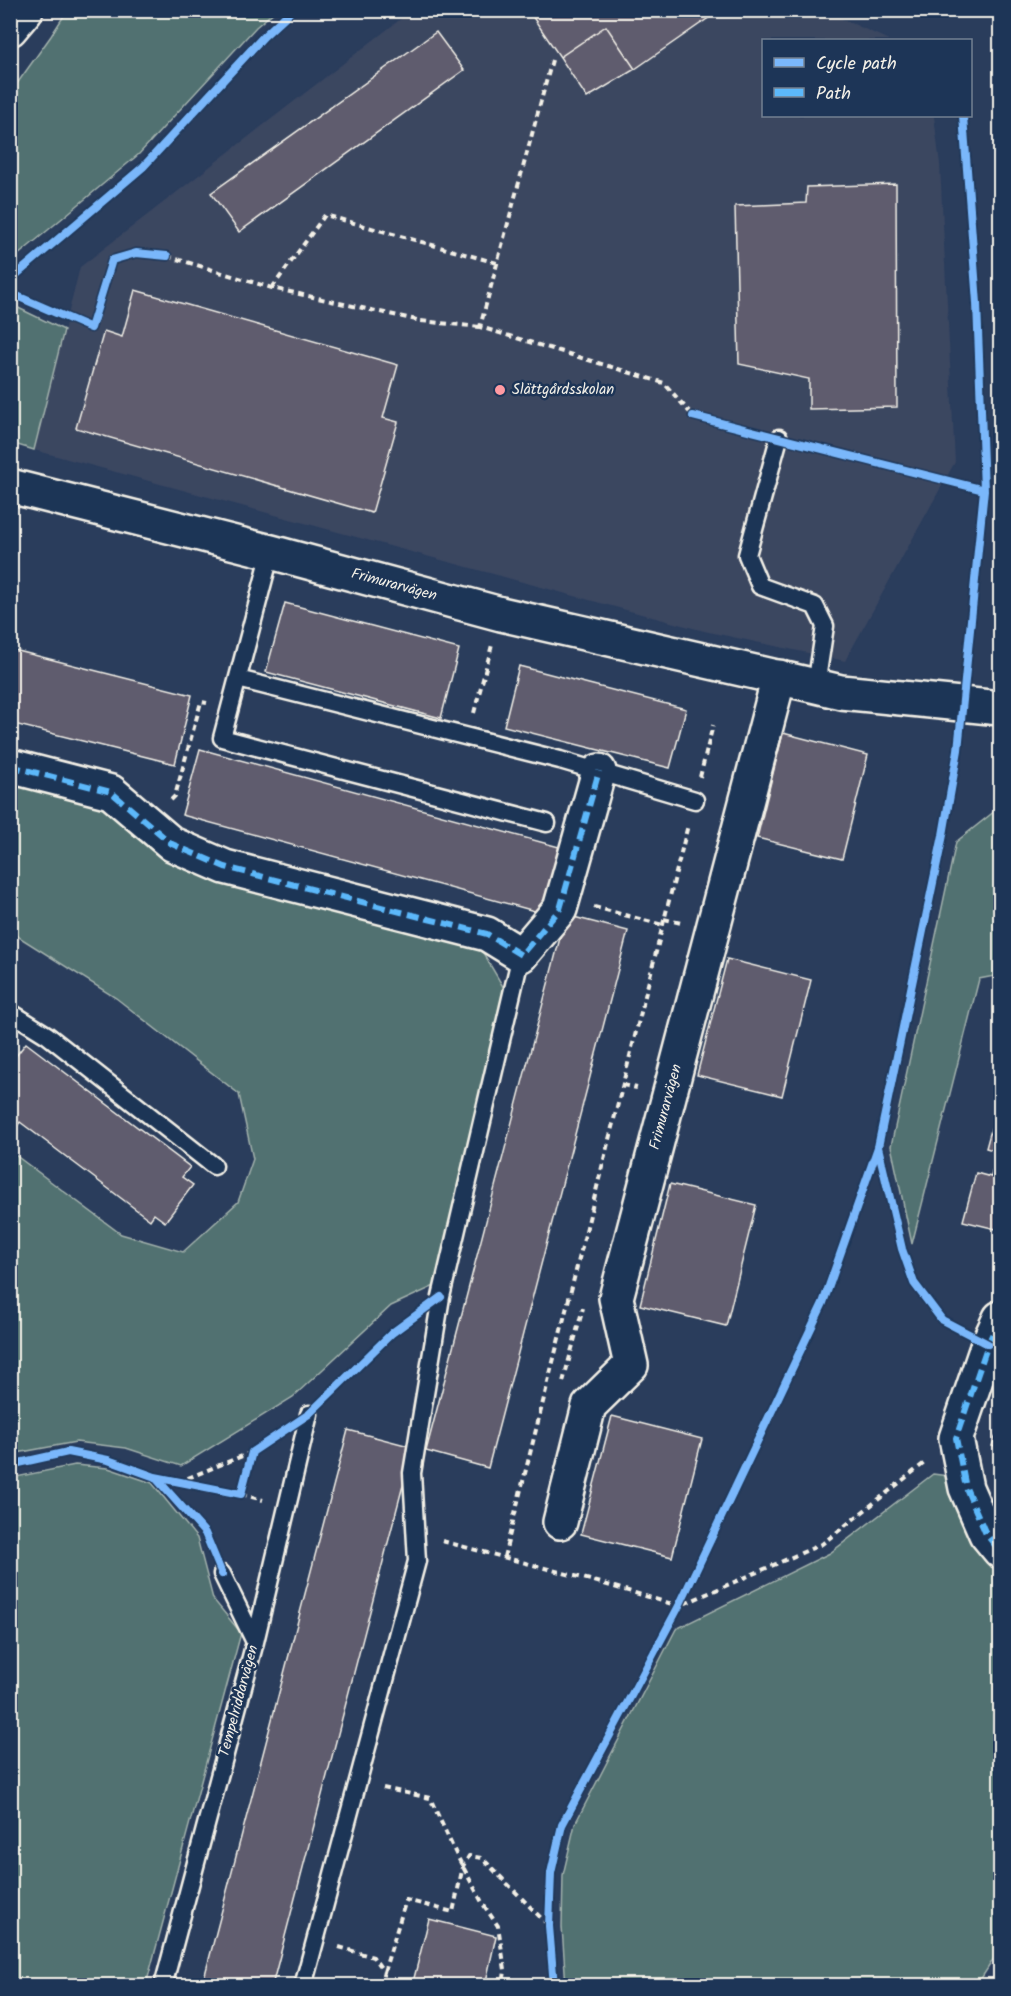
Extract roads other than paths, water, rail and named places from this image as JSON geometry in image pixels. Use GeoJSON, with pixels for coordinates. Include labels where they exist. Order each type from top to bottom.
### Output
{"type":"FeatureCollection","features":[{"type":"Feature","properties":{"kind":"street"},"geometry":{"type":"LineString","coordinates":[[10,29],[26,10]]}},
{"type":"Feature","properties":{"kind":"street","name":"Frimurarvägen"},"geometry":{"type":"LineString","coordinates":[[10,486],[271,552],[501,614],[841,692],[1000,708]]}},
{"type":"Feature","properties":{"kind":"street","name":"Frimurarvägen"},"geometry":{"type":"LineString","coordinates":[[560,1522],[589,1406],[631,1365],[616,1298],[779,677]]}},
{"type":"Feature","properties":{"kind":"street"},"geometry":{"type":"LineString","coordinates":[[10,766],[111,792],[172,844],[225,867],[487,934],[521,955],[561,909],[598,771]]}},
{"type":"Feature","properties":{"kind":"street"},"geometry":{"type":"LineString","coordinates":[[1000,1318],[988,1344],[956,1438],[966,1488],[986,1534],[1000,1551]]}},
{"type":"Feature","properties":{"kind":"lane"},"geometry":{"type":"LineString","coordinates":[[779,438],[747,555],[760,586],[814,606],[825,626],[816,686]]}},
{"type":"Feature","properties":{"kind":"lane"},"geometry":{"type":"LineString","coordinates":[[271,552],[222,738],[547,823]]}},
{"type":"Feature","properties":{"kind":"lane"},"geometry":{"type":"LineString","coordinates":[[238,679],[598,771],[695,800]]}},
{"type":"Feature","properties":{"kind":"lane"},"geometry":{"type":"LineString","coordinates":[[303,1986],[417,1561],[412,1473],[441,1297],[521,955]]}},
{"type":"Feature","properties":{"kind":"lane"},"geometry":{"type":"LineString","coordinates":[[10,1012],[47,1035],[214,1166]]}},
{"type":"Feature","properties":{"kind":"lane","name":"Tempelriddarvägen"},"geometry":{"type":"LineString","coordinates":[[163,1986],[255,1642],[309,1414]]}},
{"type":"Feature","properties":{"kind":"lane"},"geometry":{"type":"LineString","coordinates":[[222,1574],[255,1642]]}},
{"type":"Feature","properties":{"kind":"place","name":"Slättgårdsskolan"},"geometry":{"type":"Point","coordinates":[500,390]}}]}
